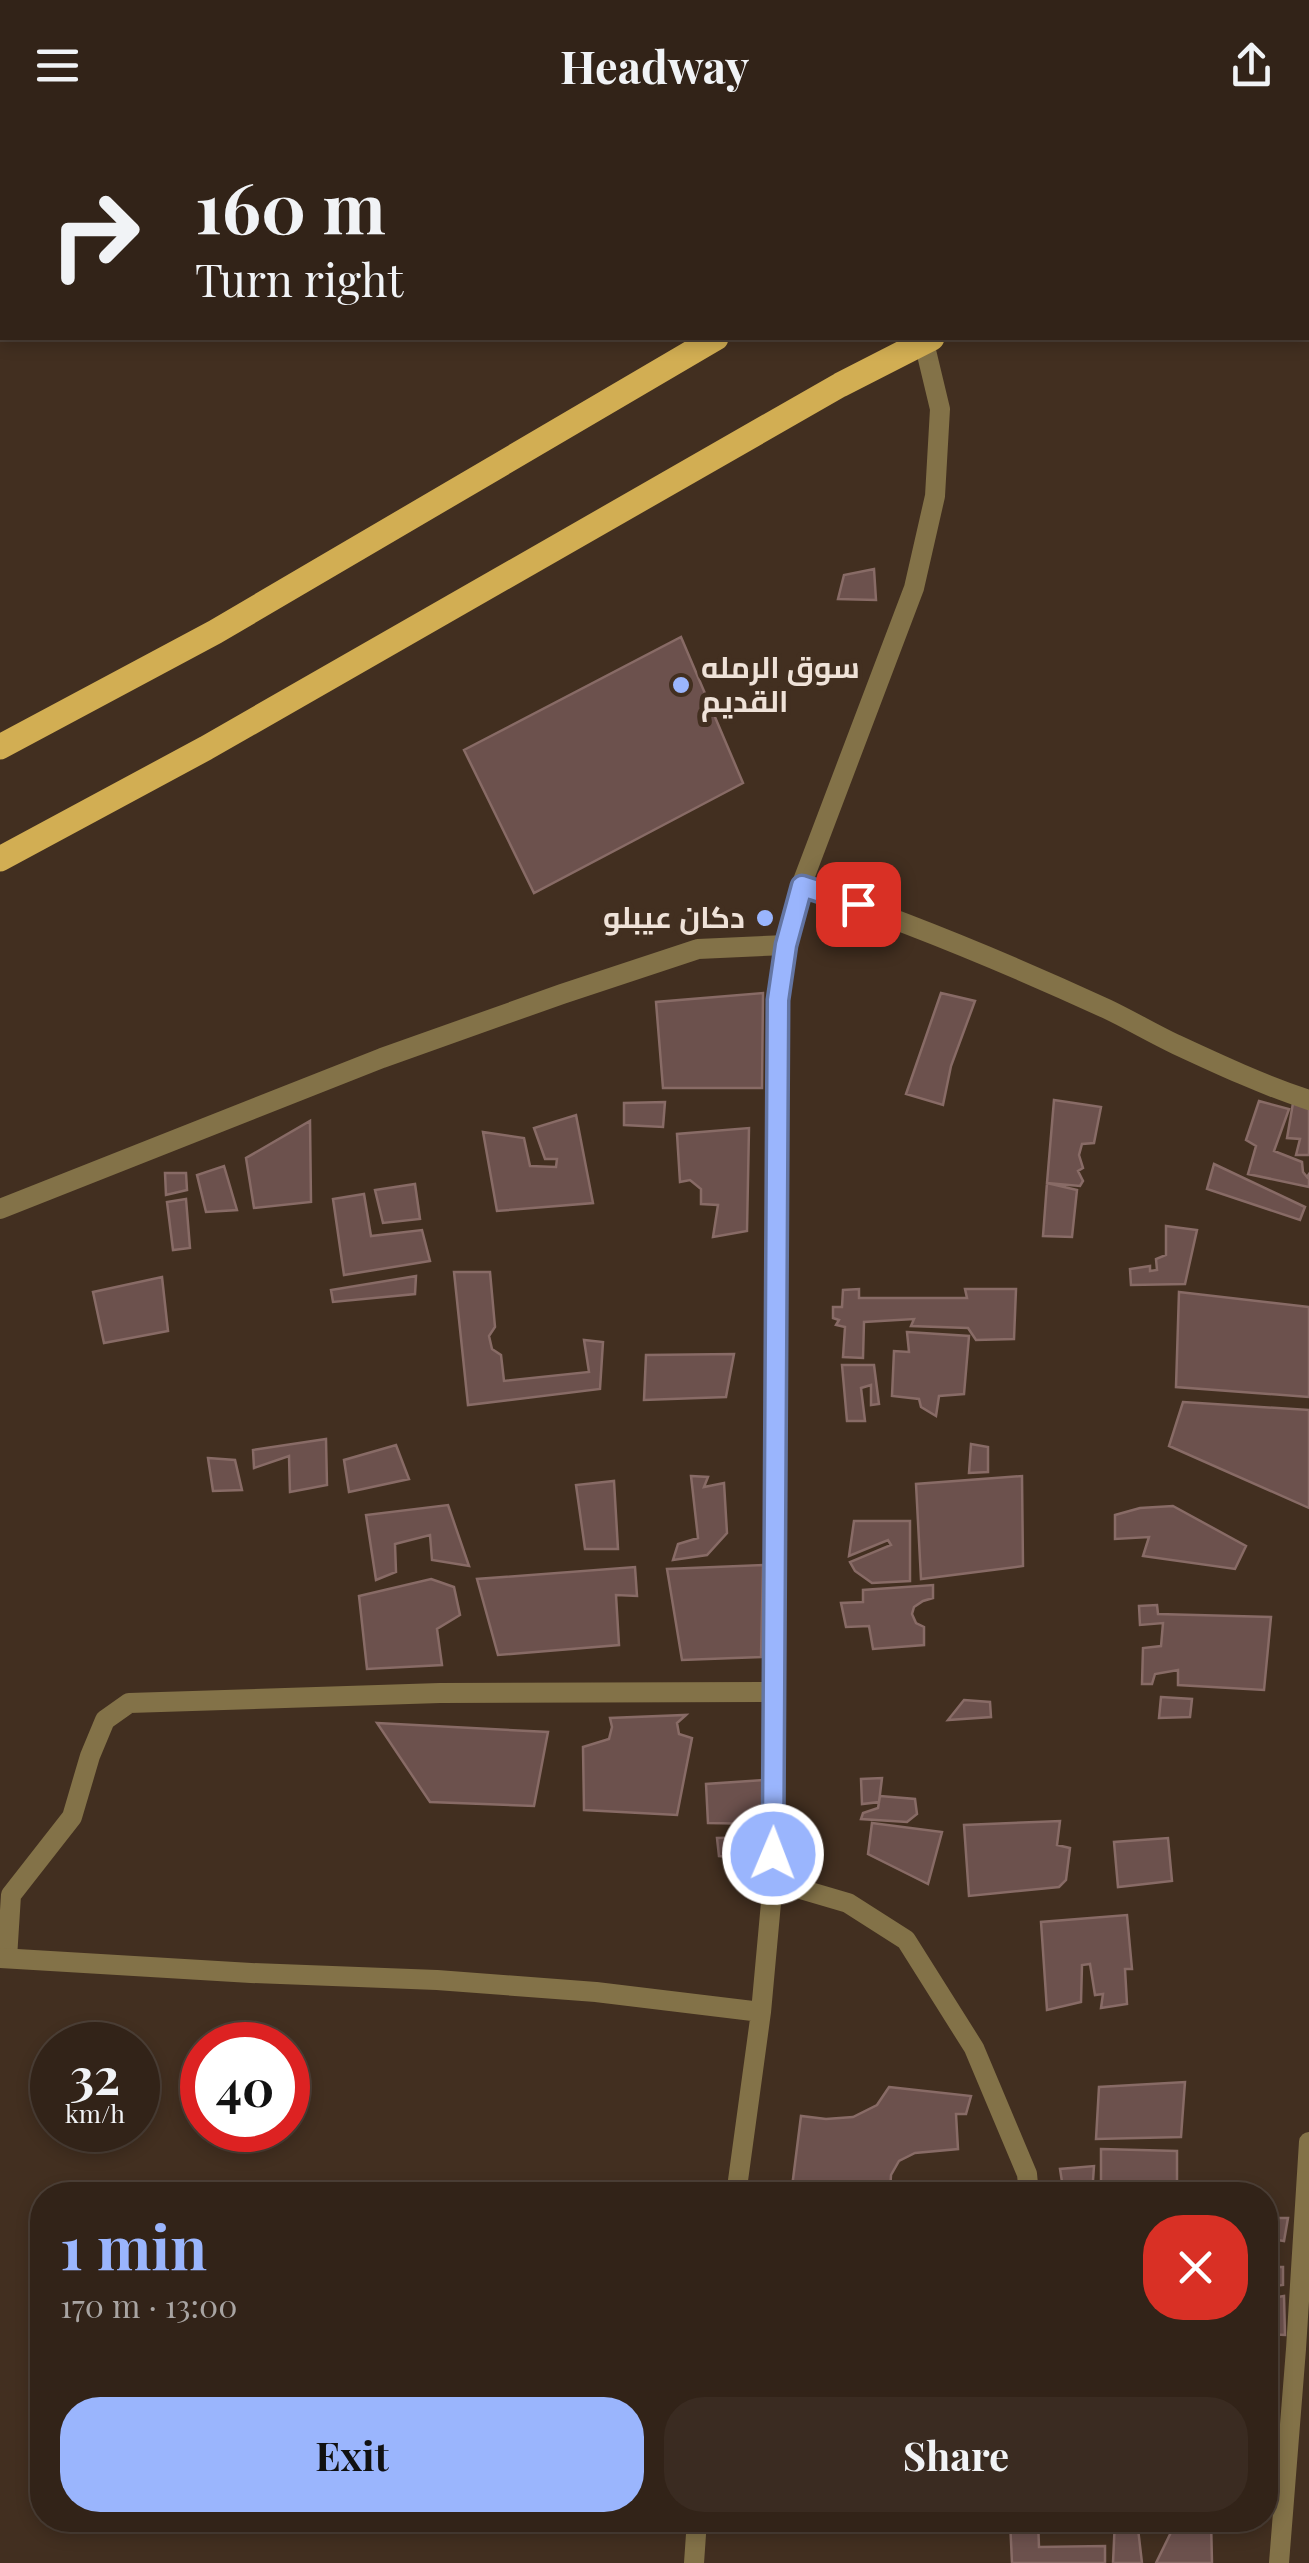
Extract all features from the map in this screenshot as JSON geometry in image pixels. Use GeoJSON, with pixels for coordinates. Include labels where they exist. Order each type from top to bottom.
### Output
{"type":"FeatureCollection","features":[{"type":"Feature","properties":{"kind":"main road"},"geometry":{"type":"LineString","coordinates":[[0,859],[206,748],[840,384],[924,340]]}},
{"type":"Feature","properties":{"kind":"main road"},"geometry":{"type":"LineString","coordinates":[[0,746],[216,632],[703,341]]}},
{"type":"Feature","properties":{"kind":"street"},"geometry":{"type":"LineString","coordinates":[[738,2182],[761,2012],[773,1881],[778,1000],[786,945],[802,886],[914,588],[935,496],[940,410],[926,340]]}},
{"type":"Feature","properties":{"kind":"street"},"geometry":{"type":"LineString","coordinates":[[802,886],[951,941],[1052,984],[1172,1043],[1309,1100]]}},
{"type":"Feature","properties":{"kind":"street"},"geometry":{"type":"LineString","coordinates":[[0,1208],[382,1058],[579,988],[698,949],[786,945]]}},
{"type":"Feature","properties":{"kind":"street"},"geometry":{"type":"LineString","coordinates":[[761,2012],[596,1992],[437,1980],[3,1958],[11,1895],[72,1817],[104,1720],[129,1702],[440,1693],[775,1692]]}},
{"type":"Feature","properties":{"kind":"street"},"geometry":{"type":"LineString","coordinates":[[773,1881],[848,1904],[906,1940],[974,2048],[1028,2182]]}},
{"type":"Feature","properties":{"kind":"street"},"geometry":{"type":"LineString","coordinates":[[1278,2464],[1296,2349],[1309,2142]]}},
{"type":"Feature","properties":{"kind":"street"},"geometry":{"type":"LineString","coordinates":[[694,2563],[697,2532]]}},
{"type":"Feature","properties":{"kind":"street"},"geometry":{"type":"LineString","coordinates":[[1277,2532],[1280,2563]]}},
{"type":"Feature","properties":{"kind":"building"},"geometry":{"type":"Polygon","coordinates":[[[874,569],[876,600],[838,599],[844,575],[874,569]]]}},
{"type":"Feature","properties":{"kind":"building"},"geometry":{"type":"Polygon","coordinates":[[[681,637],[743,783],[534,893],[464,750],[681,637]]]}},
{"type":"Feature","properties":{"kind":"building"},"geometry":{"type":"Polygon","coordinates":[[[763,993],[762,1088],[663,1088],[656,1002],[763,993]]]}},
{"type":"Feature","properties":{"kind":"building"},"geometry":{"type":"Polygon","coordinates":[[[941,993],[975,1001],[951,1066],[943,1105],[906,1094],[941,993]]]}},
{"type":"Feature","properties":{"kind":"building"},"geometry":{"type":"Polygon","coordinates":[[[1054,1100],[1101,1107],[1094,1143],[1082,1144],[1079,1155],[1083,1168],[1078,1171],[1083,1181],[1080,1186],[1047,1183],[1054,1100]]]}},
{"type":"Feature","properties":{"kind":"building"},"geometry":{"type":"Polygon","coordinates":[[[1259,1101],[1289,1109],[1274,1151],[1302,1162],[1303,1172],[1307,1177],[1309,1174],[1309,1187],[1248,1174],[1256,1146],[1246,1140],[1259,1101]]]}},
{"type":"Feature","properties":{"kind":"building"},"geometry":{"type":"Polygon","coordinates":[[[665,1102],[663,1127],[624,1125],[624,1103],[665,1102]]]}},
{"type":"Feature","properties":{"kind":"building"},"geometry":{"type":"Polygon","coordinates":[[[1293,1103],[1309,1107],[1309,1155],[1296,1155],[1300,1139],[1287,1138],[1293,1103]]]}},
{"type":"Feature","properties":{"kind":"building"},"geometry":{"type":"Polygon","coordinates":[[[576,1115],[593,1203],[497,1211],[483,1132],[524,1138],[530,1166],[556,1167],[557,1159],[545,1159],[534,1128],[576,1115]]]}},
{"type":"Feature","properties":{"kind":"building"},"geometry":{"type":"Polygon","coordinates":[[[310,1121],[311,1202],[254,1208],[246,1158],[310,1121]]]}},
{"type":"Feature","properties":{"kind":"building"},"geometry":{"type":"Polygon","coordinates":[[[749,1128],[747,1231],[713,1237],[718,1205],[701,1204],[701,1189],[690,1180],[680,1182],[677,1134],[749,1128]]]}},
{"type":"Feature","properties":{"kind":"building"},"geometry":{"type":"Polygon","coordinates":[[[1214,1164],[1305,1207],[1300,1220],[1207,1189],[1214,1164]]]}},
{"type":"Feature","properties":{"kind":"building"},"geometry":{"type":"Polygon","coordinates":[[[224,1166],[237,1210],[206,1212],[197,1175],[224,1166]]]}},
{"type":"Feature","properties":{"kind":"building"},"geometry":{"type":"Polygon","coordinates":[[[165,1173],[186,1173],[187,1190],[166,1195],[165,1173]]]}},
{"type":"Feature","properties":{"kind":"building"},"geometry":{"type":"Polygon","coordinates":[[[1047,1183],[1077,1190],[1072,1237],[1043,1236],[1047,1183]]]}},
{"type":"Feature","properties":{"kind":"building"},"geometry":{"type":"Polygon","coordinates":[[[415,1184],[420,1219],[383,1223],[375,1190],[415,1184]]]}},
{"type":"Feature","properties":{"kind":"building"},"geometry":{"type":"Polygon","coordinates":[[[364,1194],[371,1236],[422,1230],[430,1261],[344,1275],[333,1199],[364,1194]]]}},
{"type":"Feature","properties":{"kind":"building"},"geometry":{"type":"Polygon","coordinates":[[[186,1199],[190,1248],[173,1250],[167,1202],[186,1199]]]}},
{"type":"Feature","properties":{"kind":"building"},"geometry":{"type":"Polygon","coordinates":[[[1166,1226],[1197,1230],[1185,1284],[1131,1285],[1130,1269],[1150,1266],[1150,1271],[1157,1270],[1156,1259],[1166,1255],[1166,1226]]]}},
{"type":"Feature","properties":{"kind":"building"},"geometry":{"type":"Polygon","coordinates":[[[454,1272],[490,1272],[495,1327],[489,1336],[492,1349],[501,1355],[504,1381],[589,1372],[584,1340],[603,1342],[600,1389],[468,1405],[454,1272]]]}},
{"type":"Feature","properties":{"kind":"building"},"geometry":{"type":"Polygon","coordinates":[[[416,1276],[415,1294],[333,1302],[331,1290],[416,1276]]]}},
{"type":"Feature","properties":{"kind":"building"},"geometry":{"type":"Polygon","coordinates":[[[162,1277],[168,1331],[104,1343],[93,1292],[162,1277]]]}},
{"type":"Feature","properties":{"kind":"building"},"geometry":{"type":"Polygon","coordinates":[[[859,1289],[859,1298],[967,1298],[965,1289],[1016,1289],[1014,1339],[976,1340],[968,1328],[911,1326],[914,1319],[864,1322],[863,1358],[843,1357],[845,1327],[836,1325],[839,1320],[833,1318],[833,1307],[842,1307],[843,1290],[859,1289]]]}},
{"type":"Feature","properties":{"kind":"building"},"geometry":{"type":"Polygon","coordinates":[[[1179,1292],[1309,1307],[1309,1397],[1176,1387],[1179,1292]]]}},
{"type":"Feature","properties":{"kind":"building"},"geometry":{"type":"Polygon","coordinates":[[[907,1332],[969,1336],[964,1394],[939,1396],[936,1416],[921,1407],[919,1399],[892,1396],[894,1351],[909,1352],[907,1332]]]}},
{"type":"Feature","properties":{"kind":"building"},"geometry":{"type":"Polygon","coordinates":[[[734,1354],[726,1397],[644,1400],[646,1355],[734,1354]]]}},
{"type":"Feature","properties":{"kind":"building"},"geometry":{"type":"Polygon","coordinates":[[[842,1365],[874,1365],[879,1404],[871,1405],[871,1385],[861,1388],[865,1421],[847,1421],[842,1365]]]}},
{"type":"Feature","properties":{"kind":"building"},"geometry":{"type":"Polygon","coordinates":[[[1183,1402],[1309,1410],[1309,1508],[1169,1446],[1183,1402]]]}},
{"type":"Feature","properties":{"kind":"building"},"geometry":{"type":"Polygon","coordinates":[[[326,1439],[327,1485],[290,1492],[289,1456],[254,1468],[253,1450],[326,1439]]]}},
{"type":"Feature","properties":{"kind":"building"},"geometry":{"type":"Polygon","coordinates":[[[971,1444],[988,1447],[988,1472],[969,1473],[971,1444]]]}},
{"type":"Feature","properties":{"kind":"building"},"geometry":{"type":"Polygon","coordinates":[[[396,1445],[409,1479],[349,1492],[344,1460],[396,1445]]]}},
{"type":"Feature","properties":{"kind":"building"},"geometry":{"type":"Polygon","coordinates":[[[208,1458],[235,1460],[242,1490],[213,1491],[208,1458]]]}},
{"type":"Feature","properties":{"kind":"building"},"geometry":{"type":"Polygon","coordinates":[[[691,1476],[708,1477],[704,1487],[724,1483],[727,1533],[707,1555],[673,1560],[678,1544],[698,1538],[691,1476]]]}},
{"type":"Feature","properties":{"kind":"building"},"geometry":{"type":"Polygon","coordinates":[[[1022,1476],[1023,1566],[921,1579],[916,1484],[1022,1476]]]}},
{"type":"Feature","properties":{"kind":"building"},"geometry":{"type":"Polygon","coordinates":[[[614,1481],[618,1549],[585,1549],[576,1485],[614,1481]]]}},
{"type":"Feature","properties":{"kind":"building"},"geometry":{"type":"Polygon","coordinates":[[[448,1505],[469,1566],[432,1560],[430,1535],[395,1544],[396,1572],[376,1580],[366,1515],[448,1505]]]}},
{"type":"Feature","properties":{"kind":"building"},"geometry":{"type":"Polygon","coordinates":[[[1173,1506],[1246,1546],[1235,1569],[1143,1556],[1149,1537],[1115,1539],[1115,1515],[1140,1508],[1173,1506]]]}},
{"type":"Feature","properties":{"kind":"building"},"geometry":{"type":"Polygon","coordinates":[[[854,1521],[910,1521],[910,1581],[872,1583],[855,1571],[850,1562],[891,1545],[888,1540],[849,1556],[854,1521]]]}},
{"type":"Feature","properties":{"kind":"building"},"geometry":{"type":"Polygon","coordinates":[[[763,1565],[761,1657],[682,1660],[667,1569],[763,1565]]]}},
{"type":"Feature","properties":{"kind":"building"},"geometry":{"type":"Polygon","coordinates":[[[635,1567],[637,1596],[616,1595],[619,1645],[498,1655],[477,1579],[635,1567]]]}},
{"type":"Feature","properties":{"kind":"building"},"geometry":{"type":"Polygon","coordinates":[[[431,1579],[454,1587],[460,1615],[437,1629],[442,1665],[367,1669],[359,1596],[431,1579]]]}},
{"type":"Feature","properties":{"kind":"building"},"geometry":{"type":"Polygon","coordinates":[[[933,1585],[933,1598],[914,1607],[912,1614],[916,1623],[924,1627],[924,1645],[873,1649],[869,1626],[846,1627],[841,1603],[863,1602],[863,1590],[933,1585]]]}},
{"type":"Feature","properties":{"kind":"building"},"geometry":{"type":"Polygon","coordinates":[[[1157,1605],[1158,1614],[1271,1617],[1264,1690],[1178,1685],[1178,1670],[1155,1674],[1152,1684],[1142,1684],[1143,1648],[1161,1646],[1163,1623],[1140,1625],[1139,1606],[1157,1605]]]}},
{"type":"Feature","properties":{"kind":"building"},"geometry":{"type":"Polygon","coordinates":[[[1161,1697],[1192,1699],[1190,1717],[1159,1718],[1161,1697]]]}},
{"type":"Feature","properties":{"kind":"building"},"geometry":{"type":"Polygon","coordinates":[[[964,1700],[990,1702],[991,1717],[948,1720],[964,1700]]]}},
{"type":"Feature","properties":{"kind":"building"},"geometry":{"type":"Polygon","coordinates":[[[686,1715],[677,1723],[679,1734],[692,1738],[677,1815],[584,1810],[583,1747],[609,1739],[610,1718],[686,1715]]]}},
{"type":"Feature","properties":{"kind":"building"},"geometry":{"type":"Polygon","coordinates":[[[377,1723],[548,1732],[534,1806],[430,1802],[377,1723]]]}},
{"type":"Feature","properties":{"kind":"building"},"geometry":{"type":"Polygon","coordinates":[[[882,1778],[879,1802],[862,1804],[861,1779],[882,1778]]]}},
{"type":"Feature","properties":{"kind":"building"},"geometry":{"type":"Polygon","coordinates":[[[764,1780],[766,1824],[708,1823],[706,1784],[764,1780]]]}},
{"type":"Feature","properties":{"kind":"building"},"geometry":{"type":"Polygon","coordinates":[[[880,1796],[915,1799],[917,1814],[907,1822],[861,1819],[863,1813],[878,1808],[880,1796]]]}},
{"type":"Feature","properties":{"kind":"building"},"geometry":{"type":"Polygon","coordinates":[[[1060,1821],[1057,1845],[1070,1848],[1066,1880],[1059,1887],[969,1896],[964,1825],[1060,1821]]]}},
{"type":"Feature","properties":{"kind":"building"},"geometry":{"type":"Polygon","coordinates":[[[872,1823],[942,1832],[928,1884],[868,1854],[872,1823]]]}},
{"type":"Feature","properties":{"kind":"building"},"geometry":{"type":"Polygon","coordinates":[[[760,1837],[754,1859],[719,1856],[717,1838],[760,1837]]]}},
{"type":"Feature","properties":{"kind":"building"},"geometry":{"type":"Polygon","coordinates":[[[1168,1838],[1172,1881],[1118,1887],[1114,1842],[1168,1838]]]}},
{"type":"Feature","properties":{"kind":"building"},"geometry":{"type":"Polygon","coordinates":[[[1127,1915],[1132,1969],[1125,1969],[1127,2004],[1101,2008],[1103,1994],[1095,1995],[1090,1964],[1082,1965],[1081,2002],[1047,2010],[1041,1922],[1127,1915]]]}},
{"type":"Feature","properties":{"kind":"building"},"geometry":{"type":"Polygon","coordinates":[[[1185,2082],[1181,2137],[1096,2139],[1099,2087],[1185,2082]]]}},
{"type":"Feature","properties":{"kind":"building"},"geometry":{"type":"Polygon","coordinates":[[[889,2087],[971,2096],[966,2114],[956,2114],[958,2149],[915,2153],[899,2161],[891,2182],[793,2182],[801,2116],[853,2117],[877,2105],[889,2087]]]}},
{"type":"Feature","properties":{"kind":"building"},"geometry":{"type":"Polygon","coordinates":[[[1101,2149],[1177,2151],[1177,2182],[1101,2182],[1101,2149]]]}},
{"type":"Feature","properties":{"kind":"building"},"geometry":{"type":"Polygon","coordinates":[[[1094,2166],[1093,2182],[1062,2182],[1060,2169],[1094,2166]]]}},
{"type":"Feature","properties":{"kind":"building"},"geometry":{"type":"Polygon","coordinates":[[[1278,2218],[1288,2218],[1284,2241],[1278,2240],[1278,2218]]]}},
{"type":"Feature","properties":{"kind":"building"},"geometry":{"type":"Polygon","coordinates":[[[1278,2267],[1283,2267],[1283,2285],[1278,2286],[1278,2267]]]}},
{"type":"Feature","properties":{"kind":"building"},"geometry":{"type":"Polygon","coordinates":[[[1284,2296],[1285,2335],[1278,2335],[1278,2297],[1284,2296]]]}},
{"type":"Feature","properties":{"kind":"building"},"geometry":{"type":"Polygon","coordinates":[[[1011,2532],[1038,2532],[1039,2547],[1105,2546],[1105,2563],[1012,2563],[1011,2532]]]}},
{"type":"Feature","properties":{"kind":"building"},"geometry":{"type":"Polygon","coordinates":[[[1114,2532],[1138,2532],[1142,2563],[1113,2563],[1114,2532]]]}},
{"type":"Feature","properties":{"kind":"building"},"geometry":{"type":"Polygon","coordinates":[[[1171,2532],[1211,2532],[1212,2563],[1156,2563],[1171,2532]]]}},
{"type":"Feature","properties":{"kind":"place","name":"سوق الرمله القديم"},"geometry":{"type":"Point","coordinates":[681,685]}},
{"type":"Feature","properties":{"kind":"place","name":"دكان عيبلو"},"geometry":{"type":"Point","coordinates":[765,918]}},
{"type":"Feature","properties":{"kind":"route"},"geometry":{"type":"LineString","coordinates":[[773,1854],[778,1000],[786,945],[802,886],[858,904]]}}]}
